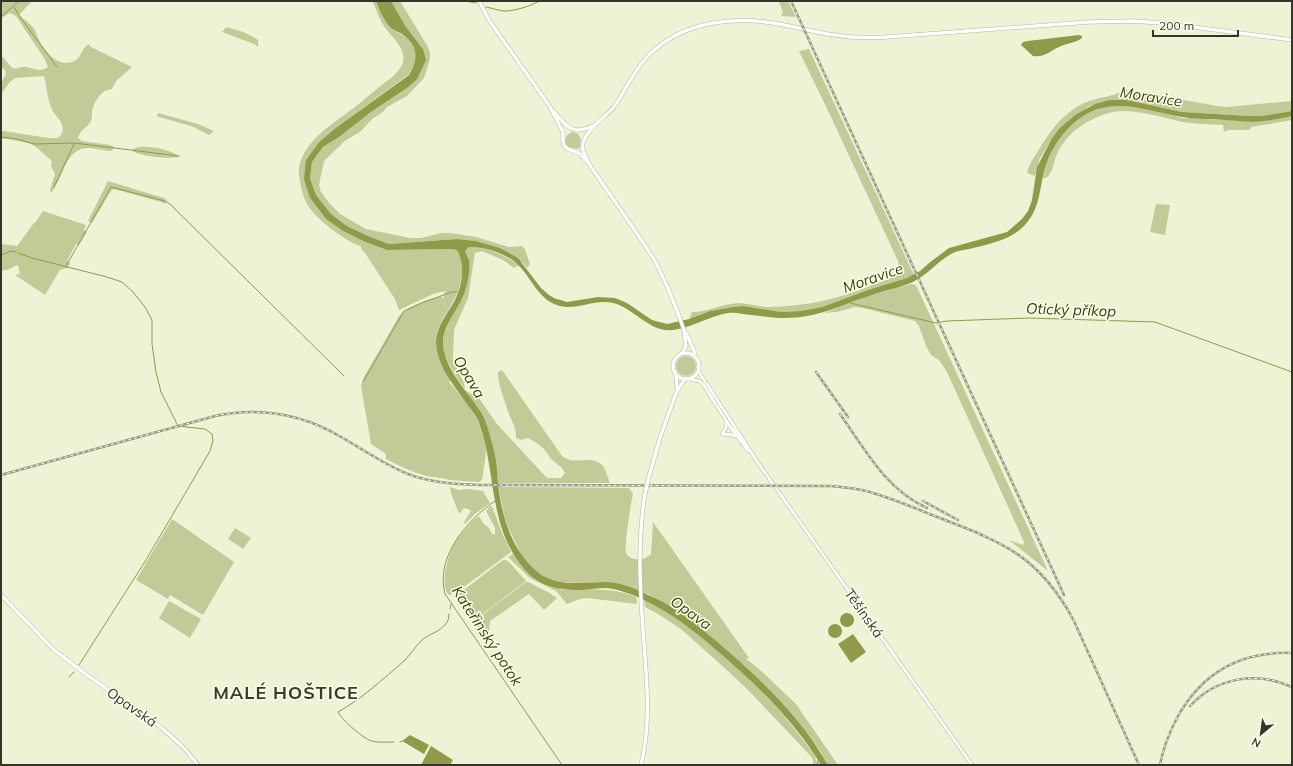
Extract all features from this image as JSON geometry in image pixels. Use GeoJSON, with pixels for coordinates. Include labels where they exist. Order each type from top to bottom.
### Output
{"type":"FeatureCollection","features":[{"type":"Feature","properties":{"kind":"main road"},"geometry":{"type":"LineString","coordinates":[[479,1],[489,20],[550,107],[567,126],[582,134],[584,143],[583,150],[589,164]]}},
{"type":"Feature","properties":{"kind":"main road"},"geometry":{"type":"LineString","coordinates":[[573,151],[580,150],[588,132],[613,107],[637,69],[653,51],[680,33],[696,26],[715,22],[739,21],[773,23],[835,35],[864,38],[1089,22],[1131,21],[1163,23],[1292,40]]}},
{"type":"Feature","properties":{"kind":"main road"},"geometry":{"type":"LineString","coordinates":[[550,107],[562,130],[564,146],[580,154],[589,164],[655,261],[667,286],[684,330],[686,346],[682,353],[676,357],[673,362],[677,387],[676,393],[655,452],[645,494],[639,551],[647,712],[646,737],[641,765]]}},
{"type":"Feature","properties":{"kind":"main road"},"geometry":{"type":"LineString","coordinates":[[564,137],[567,133],[575,130],[587,129],[601,120]]}},
{"type":"Feature","properties":{"kind":"main road","name":"Těšínská"},"geometry":{"type":"LineString","coordinates":[[684,330],[699,364],[698,370]]}},
{"type":"Feature","properties":{"kind":"main road"},"geometry":{"type":"LineString","coordinates":[[682,353],[689,353],[696,356]]}},
{"type":"Feature","properties":{"kind":"main road"},"geometry":{"type":"LineString","coordinates":[[675,374],[679,377],[690,379],[698,370]]}},
{"type":"Feature","properties":{"kind":"main road"},"geometry":{"type":"LineString","coordinates":[[676,393],[685,379]]}},
{"type":"Feature","properties":{"kind":"main road","name":"Opavská"},"geometry":{"type":"LineString","coordinates":[[1,595],[45,643],[162,728],[184,748],[198,765]]}},
{"type":"Feature","properties":{"kind":"street","name":"Těšínská"},"geometry":{"type":"LineString","coordinates":[[698,370],[700,376],[710,387],[756,460],[972,765]]}},
{"type":"Feature","properties":{"kind":"street","name":"Těšínská"},"geometry":{"type":"LineString","coordinates":[[690,379],[701,383],[731,429],[756,460]]}},
{"type":"Feature","properties":{"kind":"street"},"geometry":{"type":"LineString","coordinates":[[708,394],[709,398],[726,423],[726,428],[722,434],[730,434],[734,436],[750,453]]}},
{"type":"Feature","properties":{"kind":"shaded area"},"geometry":{"type":"Polygon","coordinates":[[[1,1],[32,1],[19,15],[35,30],[44,49],[58,61],[64,63],[76,60],[85,47],[89,44],[91,47],[132,67],[116,81],[112,89],[105,91],[99,96],[93,107],[91,122],[81,131],[78,138],[82,141],[110,145],[114,147],[113,149],[111,151],[89,148],[81,149],[74,153],[69,158],[51,193],[50,190],[55,174],[51,166],[52,161],[29,143],[1,138],[1,131],[57,138],[62,133],[63,129],[59,119],[51,107],[44,76],[15,78],[1,94],[1,83],[6,74],[5,70],[1,67],[1,56],[15,68],[24,67],[42,70],[48,67],[44,58],[16,16],[10,13],[1,19],[1,1]]]}},
{"type":"Feature","properties":{"kind":"shaded area"},"geometry":{"type":"Polygon","coordinates":[[[372,1],[376,1],[388,24],[411,42],[416,56],[414,65],[409,74],[319,142],[306,160],[310,198],[326,219],[343,231],[365,242],[387,250],[457,250],[462,261],[460,282],[455,298],[436,336],[436,347],[441,362],[451,381],[449,382],[466,402],[476,417],[481,430],[486,453],[482,480],[479,482],[449,480],[416,473],[386,459],[386,454],[371,444],[361,386],[364,377],[399,316],[418,303],[441,296],[443,299],[445,291],[433,294],[399,310],[395,299],[361,249],[361,246],[356,245],[343,237],[315,215],[306,203],[302,190],[299,168],[302,158],[313,141],[321,133],[392,78],[402,65],[403,53],[401,48],[385,28],[372,1]]]}},
{"type":"Feature","properties":{"kind":"shaded area"},"geometry":{"type":"Polygon","coordinates":[[[376,1],[391,1],[406,27],[423,49],[426,60],[417,79],[407,88],[323,147],[312,162],[310,178],[316,195],[331,214],[347,226],[389,244],[457,239],[476,241],[500,248],[518,258],[541,288],[554,298],[567,302],[598,297],[615,298],[627,303],[652,320],[667,324],[689,319],[710,311],[733,307],[743,306],[782,312],[801,311],[822,307],[868,290],[907,278],[920,271],[949,248],[1007,232],[1022,219],[1028,211],[1032,200],[1037,167],[1051,140],[1059,129],[1075,115],[1095,104],[1109,100],[1127,100],[1182,112],[1262,116],[1292,111],[1292,116],[1257,122],[1244,122],[1190,118],[1140,108],[1119,106],[1098,109],[1090,112],[1074,123],[1055,145],[1044,170],[1034,211],[1025,225],[1019,230],[999,241],[953,253],[913,282],[808,316],[781,318],[728,313],[680,329],[665,330],[649,324],[628,310],[613,303],[598,302],[575,307],[567,307],[552,303],[538,292],[516,263],[504,255],[476,247],[469,247],[465,251],[469,261],[467,284],[461,302],[444,332],[444,351],[450,367],[485,420],[495,455],[499,493],[503,512],[512,539],[522,555],[541,575],[555,581],[573,583],[610,582],[621,584],[656,598],[682,614],[747,668],[791,713],[805,730],[828,765],[821,765],[799,733],[772,702],[706,641],[673,616],[641,599],[616,590],[597,588],[572,590],[552,587],[537,580],[516,558],[507,542],[501,526],[493,492],[488,457],[478,421],[443,368],[437,350],[436,341],[438,330],[457,296],[461,283],[462,269],[460,256],[457,250],[387,250],[365,242],[343,231],[326,219],[310,198],[304,179],[306,160],[319,142],[337,127],[409,75],[412,69],[415,58],[414,48],[407,38],[389,26],[381,14],[376,1]]]}},
{"type":"Feature","properties":{"kind":"shaded area"},"geometry":{"type":"Polygon","coordinates":[[[391,1],[400,1],[428,47],[430,59],[424,78],[407,96],[387,107],[383,112],[372,119],[360,132],[346,140],[324,161],[319,185],[321,192],[340,214],[366,229],[410,238],[421,238],[441,233],[450,233],[476,237],[509,247],[522,246],[525,249],[530,264],[527,268],[523,263],[500,248],[476,241],[457,239],[389,244],[347,226],[331,214],[316,195],[310,178],[312,162],[323,147],[407,88],[423,49],[406,27],[391,1]]]}},
{"type":"Feature","properties":{"kind":"shaded area"},"geometry":{"type":"Polygon","coordinates":[[[779,1],[788,1],[796,17],[781,16],[783,13],[779,1]]]}},
{"type":"Feature","properties":{"kind":"shaded area"},"geometry":{"type":"Polygon","coordinates":[[[226,27],[242,32],[258,40],[258,47],[254,44],[222,32],[226,27]]]}},
{"type":"Feature","properties":{"kind":"shaded area"},"geometry":{"type":"Polygon","coordinates":[[[1079,35],[1082,36],[1082,38],[1079,40],[1061,46],[1041,56],[1033,56],[1021,45],[1023,42],[1028,41],[1079,35]]]}},
{"type":"Feature","properties":{"kind":"shaded area"},"geometry":{"type":"Polygon","coordinates":[[[809,49],[914,275],[822,307],[801,311],[782,312],[743,306],[710,311],[689,319],[692,312],[737,303],[770,307],[824,301],[849,294],[891,278],[899,272],[898,261],[799,51],[809,49]]]}},
{"type":"Feature","properties":{"kind":"shaded area"},"geometry":{"type":"Polygon","coordinates":[[[1126,90],[1226,107],[1292,101],[1292,111],[1262,116],[1182,112],[1127,100],[1109,100],[1088,107],[1051,140],[1040,158],[1035,176],[1027,173],[1031,162],[1047,136],[1063,117],[1084,103],[1126,90]]]}},
{"type":"Feature","properties":{"kind":"shaded area"},"geometry":{"type":"Polygon","coordinates":[[[1129,105],[1183,118],[1264,121],[1292,116],[1292,120],[1251,127],[1249,130],[1228,130],[1224,132],[1223,125],[1198,124],[1146,113],[1116,111],[1088,121],[1071,134],[1058,151],[1051,173],[1046,178],[1043,178],[1046,163],[1054,146],[1066,130],[1081,117],[1098,109],[1129,105]]]}},
{"type":"Feature","properties":{"kind":"shaded area"},"geometry":{"type":"Polygon","coordinates":[[[158,113],[198,124],[214,131],[209,135],[191,126],[159,117],[157,116],[158,113]]]}},
{"type":"Feature","properties":{"kind":"shaded area"},"geometry":{"type":"Polygon","coordinates":[[[573,132],[578,134],[581,139],[580,147],[577,149],[568,147],[565,141],[567,135],[573,132]]]}},
{"type":"Feature","properties":{"kind":"shaded area"},"geometry":{"type":"Polygon","coordinates":[[[138,147],[160,149],[176,154],[180,157],[156,157],[142,155],[132,151],[138,147]]]}},
{"type":"Feature","properties":{"kind":"shaded area"},"geometry":{"type":"Polygon","coordinates":[[[108,181],[167,200],[165,204],[114,189],[111,191],[92,223],[88,221],[108,181]]]}},
{"type":"Feature","properties":{"kind":"shaded area"},"geometry":{"type":"Polygon","coordinates":[[[1156,204],[1170,205],[1165,235],[1150,232],[1156,204]]]}},
{"type":"Feature","properties":{"kind":"shaded area"},"geometry":{"type":"Polygon","coordinates":[[[43,211],[86,225],[84,230],[87,232],[79,245],[76,244],[67,261],[70,263],[68,268],[60,270],[45,295],[15,275],[20,274],[18,265],[1,270],[1,244],[17,246],[43,211]]]}},
{"type":"Feature","properties":{"kind":"shaded area"},"geometry":{"type":"Polygon","coordinates":[[[469,247],[476,247],[496,252],[519,265],[514,268],[503,260],[482,251],[475,253],[468,298],[454,330],[453,360],[464,383],[465,390],[448,362],[444,353],[443,341],[450,319],[459,304],[465,251],[469,247]]]}},
{"type":"Feature","properties":{"kind":"shaded area"},"geometry":{"type":"Polygon","coordinates":[[[911,284],[916,285],[1048,571],[1009,540],[1023,545],[1024,542],[947,372],[939,360],[931,355],[919,326],[915,321],[855,307],[837,312],[824,313],[871,295],[911,284]]]}},
{"type":"Feature","properties":{"kind":"shaded area"},"geometry":{"type":"Polygon","coordinates":[[[686,356],[693,359],[696,366],[693,373],[686,376],[679,373],[676,366],[679,359],[686,356]]]}},
{"type":"Feature","properties":{"kind":"shaded area"},"geometry":{"type":"Polygon","coordinates":[[[502,370],[562,456],[567,459],[578,461],[594,460],[598,462],[603,466],[610,483],[502,483],[502,487],[629,488],[633,494],[627,533],[626,553],[629,557],[639,559],[648,557],[651,554],[653,522],[749,658],[746,659],[758,668],[796,704],[838,765],[828,765],[821,752],[798,722],[769,689],[744,665],[673,608],[648,594],[606,582],[561,582],[550,580],[536,573],[521,554],[508,527],[498,484],[495,455],[484,418],[465,390],[479,398],[497,424],[547,478],[561,478],[565,473],[562,468],[551,459],[544,449],[528,438],[521,440],[516,438],[515,428],[499,381],[498,372],[502,370]]]}},
{"type":"Feature","properties":{"kind":"shaded area"},"geometry":{"type":"Polygon","coordinates":[[[450,487],[459,490],[468,489],[483,491],[490,503],[475,514],[465,524],[464,522],[471,511],[464,508],[459,514],[450,487]]]}},
{"type":"Feature","properties":{"kind":"shaded area"},"geometry":{"type":"Polygon","coordinates":[[[490,506],[492,506],[511,552],[457,592],[449,595],[446,590],[445,578],[447,563],[454,544],[472,521],[479,516],[492,534],[495,535],[495,528],[486,511],[490,506]]]}},
{"type":"Feature","properties":{"kind":"shaded area"},"geometry":{"type":"Polygon","coordinates":[[[172,519],[234,562],[203,615],[170,595],[168,599],[136,580],[172,519]]]}},
{"type":"Feature","properties":{"kind":"shaded area"},"geometry":{"type":"Polygon","coordinates":[[[235,528],[251,538],[243,549],[228,539],[235,528]]]}},
{"type":"Feature","properties":{"kind":"shaded area"},"geometry":{"type":"Polygon","coordinates":[[[513,554],[529,573],[562,589],[561,591],[564,589],[610,590],[636,597],[637,604],[587,598],[567,604],[556,591],[530,578],[508,557],[513,554]]]}},
{"type":"Feature","properties":{"kind":"shaded area"},"geometry":{"type":"Polygon","coordinates":[[[503,560],[509,562],[526,581],[476,619],[470,617],[456,596],[503,560]]]}},
{"type":"Feature","properties":{"kind":"shaded area"},"geometry":{"type":"Polygon","coordinates":[[[526,582],[548,592],[557,598],[544,610],[529,594],[490,621],[489,631],[481,631],[473,622],[526,582]]]}},
{"type":"Feature","properties":{"kind":"shaded area"},"geometry":{"type":"Polygon","coordinates":[[[644,599],[693,630],[738,668],[798,733],[815,756],[816,761],[821,765],[813,765],[813,759],[749,691],[681,629],[645,607],[644,599]]]}},
{"type":"Feature","properties":{"kind":"shaded area"},"geometry":{"type":"Polygon","coordinates":[[[169,601],[201,619],[190,638],[159,618],[169,601]]]}},
{"type":"Feature","properties":{"kind":"shaded area"},"geometry":{"type":"Polygon","coordinates":[[[844,613],[850,613],[854,617],[854,623],[850,627],[844,627],[840,623],[840,617],[844,613]]]}},
{"type":"Feature","properties":{"kind":"shaded area"},"geometry":{"type":"Polygon","coordinates":[[[832,624],[838,624],[842,628],[842,634],[838,638],[832,638],[828,634],[828,628],[832,624]]]}},
{"type":"Feature","properties":{"kind":"shaded area"},"geometry":{"type":"Polygon","coordinates":[[[853,634],[866,652],[851,663],[838,644],[853,634]]]}},
{"type":"Feature","properties":{"kind":"shaded area"},"geometry":{"type":"Polygon","coordinates":[[[410,735],[429,745],[424,754],[402,741],[410,735]]]}},
{"type":"Feature","properties":{"kind":"shaded area"},"geometry":{"type":"Polygon","coordinates":[[[431,746],[453,760],[450,765],[421,765],[431,746]]]}},
{"type":"Feature","properties":{"kind":"waterway"},"geometry":{"type":"LineString","coordinates":[[1,17],[19,1]]}},
{"type":"Feature","properties":{"kind":"waterway"},"geometry":{"type":"LineString","coordinates":[[465,1],[476,3]]}},
{"type":"Feature","properties":{"kind":"waterway"},"geometry":{"type":"LineString","coordinates":[[486,7],[500,11],[509,11],[528,6],[539,1]]}},
{"type":"Feature","properties":{"kind":"waterway"},"geometry":{"type":"LineString","coordinates":[[14,7],[57,67]]}},
{"type":"Feature","properties":{"kind":"waterway"},"geometry":{"type":"LineString","coordinates":[[1,137],[17,139],[34,144],[74,143],[179,156]]}},
{"type":"Feature","properties":{"kind":"waterway"},"geometry":{"type":"LineString","coordinates":[[54,187],[74,144]]}},
{"type":"Feature","properties":{"kind":"waterway"},"geometry":{"type":"LineString","coordinates":[[66,266],[111,187],[165,201],[170,204],[344,376]]}},
{"type":"Feature","properties":{"kind":"waterway"},"geometry":{"type":"LineString","coordinates":[[1,255],[11,251],[16,252]]}},
{"type":"Feature","properties":{"kind":"waterway"},"geometry":{"type":"LineString","coordinates":[[18,253],[122,282],[133,292],[145,307],[152,320],[152,344],[156,372],[161,392],[178,426],[205,429],[212,434],[213,441],[210,451],[146,560],[79,665]]}},
{"type":"Feature","properties":{"kind":"waterway"},"geometry":{"type":"LineString","coordinates":[[363,382],[404,311],[424,302],[452,292],[457,292]]}},
{"type":"Feature","properties":{"kind":"waterway","name":"Otický příkop"},"geometry":{"type":"LineString","coordinates":[[850,303],[936,323],[947,321],[1029,318],[1155,322],[1292,372]]}},
{"type":"Feature","properties":{"kind":"waterway","name":"Kateřinský potok"},"geometry":{"type":"LineString","coordinates":[[495,501],[474,518],[464,529],[449,553],[443,580],[445,594],[562,765]]}},
{"type":"Feature","properties":{"kind":"waterway","name":"Kateřinský potok"},"geometry":{"type":"LineString","coordinates":[[450,609],[451,604]]}},
{"type":"Feature","properties":{"kind":"waterway"},"geometry":{"type":"LineString","coordinates":[[394,742],[378,742],[369,740],[352,728],[338,712],[356,701],[404,661],[422,640],[443,627],[448,621],[449,614]]}},
{"type":"Feature","properties":{"kind":"waterway"},"geometry":{"type":"LineString","coordinates":[[69,677],[74,672]]}},
{"type":"Feature","properties":{"kind":"waterway"},"geometry":{"type":"LineString","coordinates":[[818,760],[818,765]]}},
{"type":"Feature","properties":{"kind":"railway"},"geometry":{"type":"LineString","coordinates":[[791,1],[1064,595]]}},
{"type":"Feature","properties":{"kind":"railway"},"geometry":{"type":"LineString","coordinates":[[816,372],[848,417]]}},
{"type":"Feature","properties":{"kind":"railway"},"geometry":{"type":"LineString","coordinates":[[1,475],[215,416],[248,412],[280,414],[311,423],[341,437],[382,462],[399,470],[417,477],[443,482],[480,485],[830,486],[866,491],[908,505],[997,542],[1015,552],[1031,564],[1046,579],[1074,621],[1139,765]]}},
{"type":"Feature","properties":{"kind":"railway"},"geometry":{"type":"LineString","coordinates":[[840,414],[888,480],[900,491],[927,508]]}},
{"type":"Feature","properties":{"kind":"railway"},"geometry":{"type":"LineString","coordinates":[[923,501],[958,520]]}},
{"type":"Feature","properties":{"kind":"railway"},"geometry":{"type":"LineString","coordinates":[[1160,765],[1172,728],[1178,716],[1199,687],[1225,667],[1240,660],[1273,653],[1292,653]]}},
{"type":"Feature","properties":{"kind":"railway"},"geometry":{"type":"LineString","coordinates":[[1190,706],[1212,689],[1225,683],[1238,680],[1251,678],[1265,679],[1292,687]]}},
{"type":"Feature","properties":{"kind":"district","name":"MALÉ HOŠTICE"},"geometry":{"type":"Point","coordinates":[286,693]}},
{"type":"Feature","properties":{"kind":"water label","name":"Moravice"},"geometry":{"type":"Point","coordinates":[1151,97]}},
{"type":"Feature","properties":{"kind":"water label","name":"Moravice"},"geometry":{"type":"Point","coordinates":[873,278]}},
{"type":"Feature","properties":{"kind":"water label","name":"Opava"},"geometry":{"type":"Point","coordinates":[469,377]}},
{"type":"Feature","properties":{"kind":"water label","name":"Opava"},"geometry":{"type":"Point","coordinates":[691,613]}}]}
